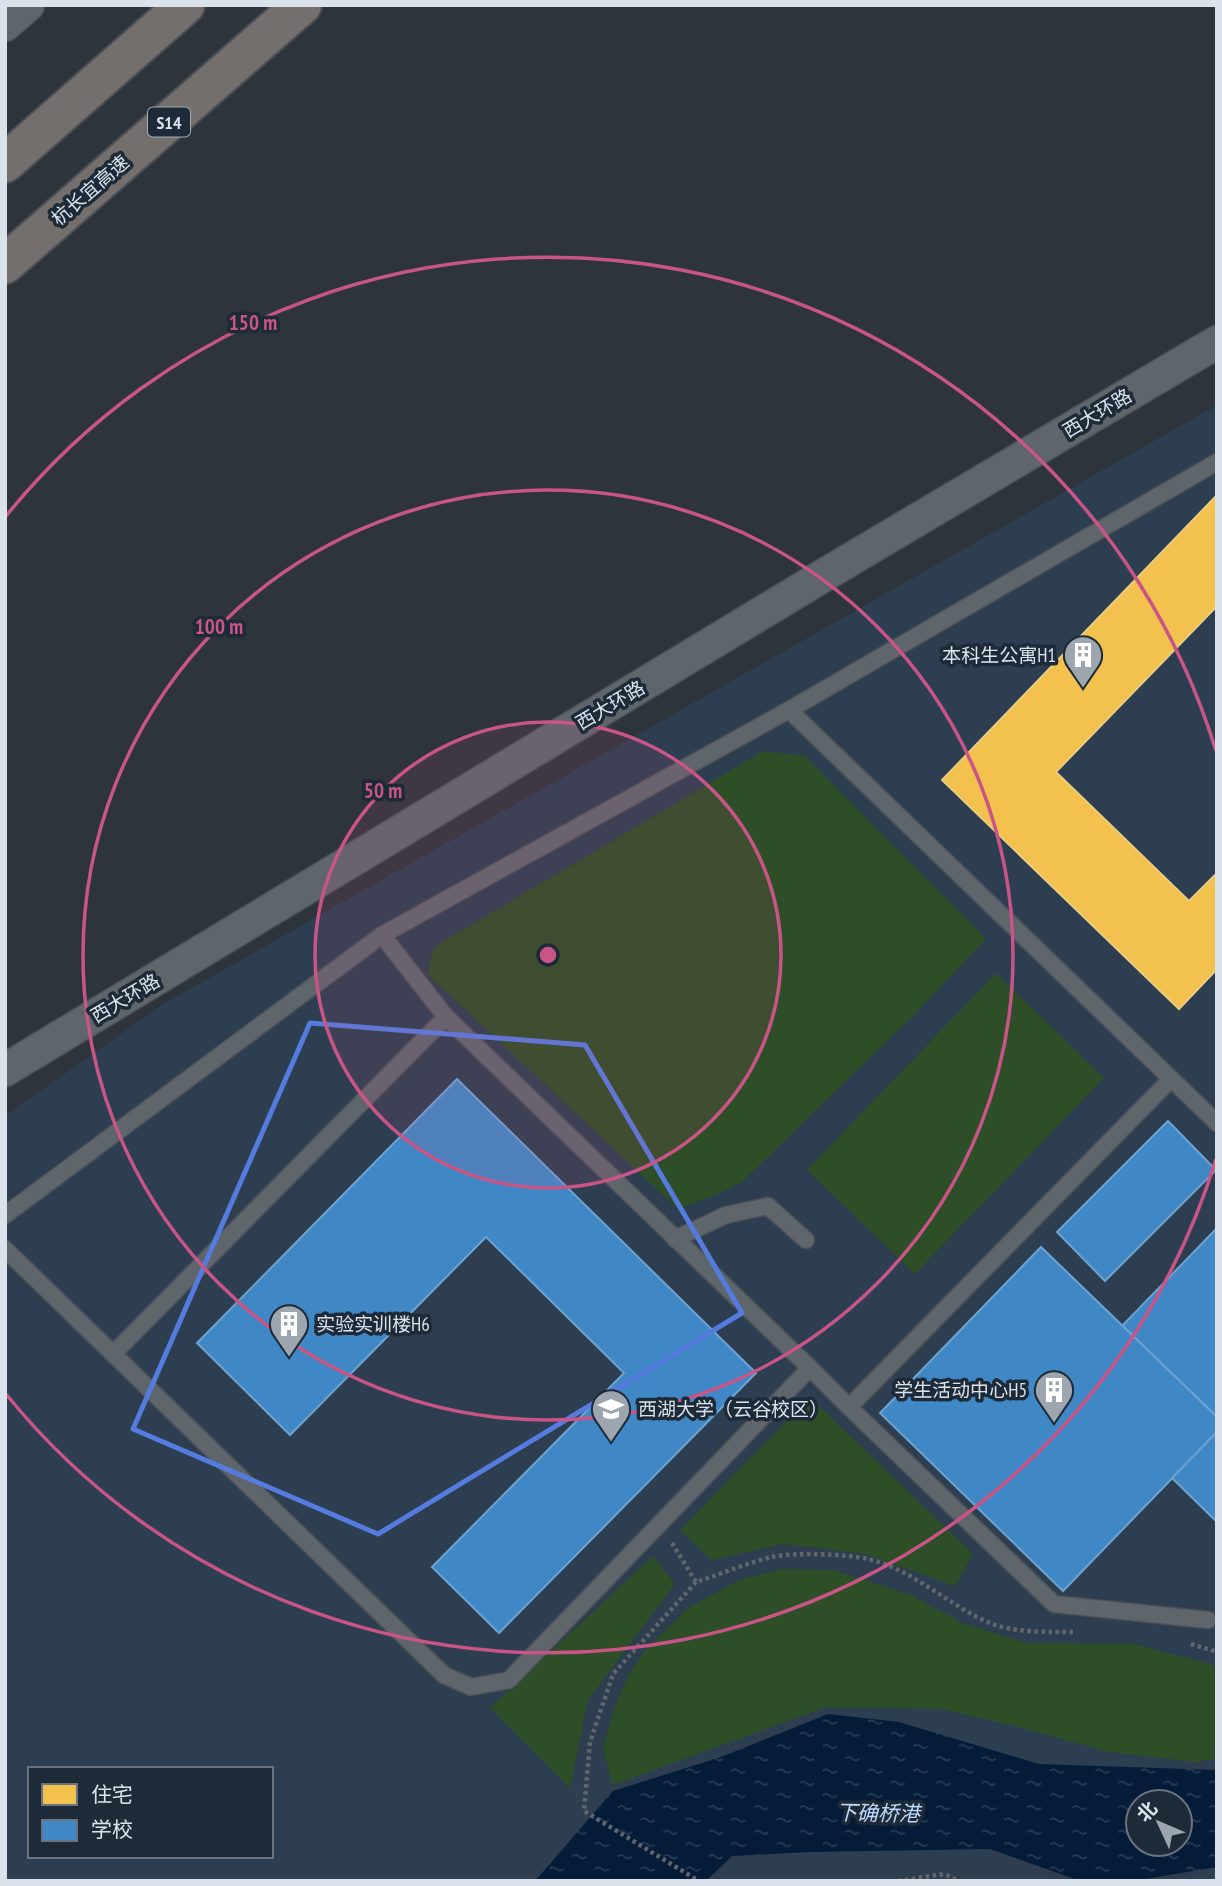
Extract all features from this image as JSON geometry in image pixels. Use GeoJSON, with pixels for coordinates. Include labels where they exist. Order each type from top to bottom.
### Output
{"type":"FeatureCollection","features":[{"type":"Feature","properties":{"kind":"highway"},"geometry":{"type":"LineString","coordinates":[[5,163],[185,5]]}},
{"type":"Feature","properties":{"kind":"highway","name":"杭长宜高速"},"geometry":{"type":"LineString","coordinates":[[5,264],[302,5]]}},
{"type":"Feature","properties":{"kind":"street"},"geometry":{"type":"LineString","coordinates":[[5,24],[28,5]]}},
{"type":"Feature","properties":{"kind":"street","name":"西大环路"},"geometry":{"type":"LineString","coordinates":[[5,1070],[829,572],[1217,342]]}},
{"type":"Feature","properties":{"kind":"lane"},"geometry":{"type":"LineString","coordinates":[[5,1216],[382,936],[789,710],[1217,462]]}},
{"type":"Feature","properties":{"kind":"lane"},"geometry":{"type":"LineString","coordinates":[[789,710],[1217,1123]]}},
{"type":"Feature","properties":{"kind":"lane"},"geometry":{"type":"LineString","coordinates":[[382,936],[446,1017],[1054,1604],[1208,1620]]}},
{"type":"Feature","properties":{"kind":"lane"},"geometry":{"type":"LineString","coordinates":[[113,1354],[446,1017]]}},
{"type":"Feature","properties":{"kind":"lane"},"geometry":{"type":"LineString","coordinates":[[849,1407],[1171,1079]]}},
{"type":"Feature","properties":{"kind":"lane"},"geometry":{"type":"LineString","coordinates":[[675,1239],[726,1215],[768,1206],[806,1240]]}},
{"type":"Feature","properties":{"kind":"lane"},"geometry":{"type":"LineString","coordinates":[[5,1249],[444,1675],[471,1687],[509,1680],[810,1368]]}},
{"type":"Feature","properties":{"kind":"path"},"geometry":{"type":"LineString","coordinates":[[660,1523],[696,1582]]}},
{"type":"Feature","properties":{"kind":"path"},"geometry":{"type":"LineString","coordinates":[[699,1881],[584,1811],[590,1742],[613,1674],[696,1582],[774,1556],[813,1555],[869,1559],[906,1574],[966,1612],[994,1625],[1043,1632],[1079,1632]]}},
{"type":"Feature","properties":{"kind":"path"},"geometry":{"type":"LineString","coordinates":[[1181,1640],[1217,1653]]}},
{"type":"Feature","properties":{"kind":"path"},"geometry":{"type":"LineString","coordinates":[[898,1881],[944,1874],[960,1881]]}},
{"type":"Feature","properties":{"kind":"highlighted area"},"geometry":{"type":"Polygon","coordinates":[[[310,1023],[585,1045],[742,1313],[378,1534],[133,1429],[310,1023]]]}},
{"type":"Feature","properties":{"kind":"shaded area","name":"西湖大学（云谷校区）"},"geometry":{"type":"Polygon","coordinates":[[[1217,405],[1217,1881],[5,1881],[5,1116],[160,1006],[1217,405]]]}},
{"type":"Feature","properties":{"kind":"green space"},"geometry":{"type":"Polygon","coordinates":[[[763,751],[805,756],[986,939],[912,1017],[743,1181],[678,1209],[427,974],[434,947],[763,751]]]}},
{"type":"Feature","properties":{"kind":"green space"},"geometry":{"type":"Polygon","coordinates":[[[996,973],[1104,1078],[915,1274],[807,1170],[996,973]]]}},
{"type":"Feature","properties":{"kind":"green space"},"geometry":{"type":"Polygon","coordinates":[[[810,1397],[973,1554],[955,1586],[865,1554],[784,1544],[711,1560],[680,1530],[810,1397]]]}},
{"type":"Feature","properties":{"kind":"green space"},"geometry":{"type":"Polygon","coordinates":[[[653,1556],[675,1584],[588,1700],[570,1788],[490,1708],[653,1556]]]}},
{"type":"Feature","properties":{"kind":"green space"},"geometry":{"type":"Polygon","coordinates":[[[782,1569],[832,1570],[909,1594],[965,1624],[1027,1643],[1134,1644],[1217,1666],[1217,1759],[1195,1762],[1109,1752],[942,1709],[827,1707],[612,1785],[603,1748],[614,1709],[628,1676],[646,1649],[688,1608],[737,1581],[782,1569]]]}},
{"type":"Feature","properties":{"kind":"water","name":"下确桥港"},"geometry":{"type":"Polygon","coordinates":[[[828,1714],[899,1722],[1039,1764],[1217,1770],[1217,1867],[1134,1881],[1080,1881],[990,1849],[811,1852],[732,1856],[706,1881],[535,1881],[613,1791],[721,1757],[828,1714]]]}},
{"type":"Feature","properties":{"kind":"building: 住宅","name":"本科生公寓H1"},"geometry":{"type":"Polygon","coordinates":[[[1217,495],[1217,606],[1056,772],[1189,901],[1217,873],[1217,969],[1179,1009],[942,780],[1217,495]]]}},
{"type":"Feature","properties":{"kind":"building: 学校","name":"实验实训楼H6"},"geometry":{"type":"Polygon","coordinates":[[[457,1079],[756,1373],[499,1633],[432,1567],[624,1373],[486,1237],[290,1435],[197,1343],[457,1079]]]}},
{"type":"Feature","properties":{"kind":"building: 学校"},"geometry":{"type":"Polygon","coordinates":[[[1168,1121],[1216,1170],[1105,1281],[1057,1232],[1168,1121]]]}},
{"type":"Feature","properties":{"kind":"building: 学校"},"geometry":{"type":"Polygon","coordinates":[[[1217,1228],[1217,1417],[1122,1326],[1217,1228]]]}},
{"type":"Feature","properties":{"kind":"building: 学校","name":"学生活动中心H5"},"geometry":{"type":"Polygon","coordinates":[[[1041,1247],[1217,1417],[1217,1432],[1063,1591],[880,1413],[1041,1247]]]}},
{"type":"Feature","properties":{"kind":"building: 学校"},"geometry":{"type":"Polygon","coordinates":[[[1217,1432],[1217,1522],[1172,1478],[1217,1432]]]}},
{"type":"Feature","properties":{"kind":"place","name":"本科生公寓H1"},"geometry":{"type":"Point","coordinates":[1083,689]}},
{"type":"Feature","properties":{"kind":"place","name":"实验实训楼H6"},"geometry":{"type":"Point","coordinates":[289,1358]}},
{"type":"Feature","properties":{"kind":"place","name":"学生活动中心H5"},"geometry":{"type":"Point","coordinates":[1054,1424]}},
{"type":"Feature","properties":{"kind":"place","name":"西湖大学（云谷校区）"},"geometry":{"type":"Point","coordinates":[611,1443]}}]}
